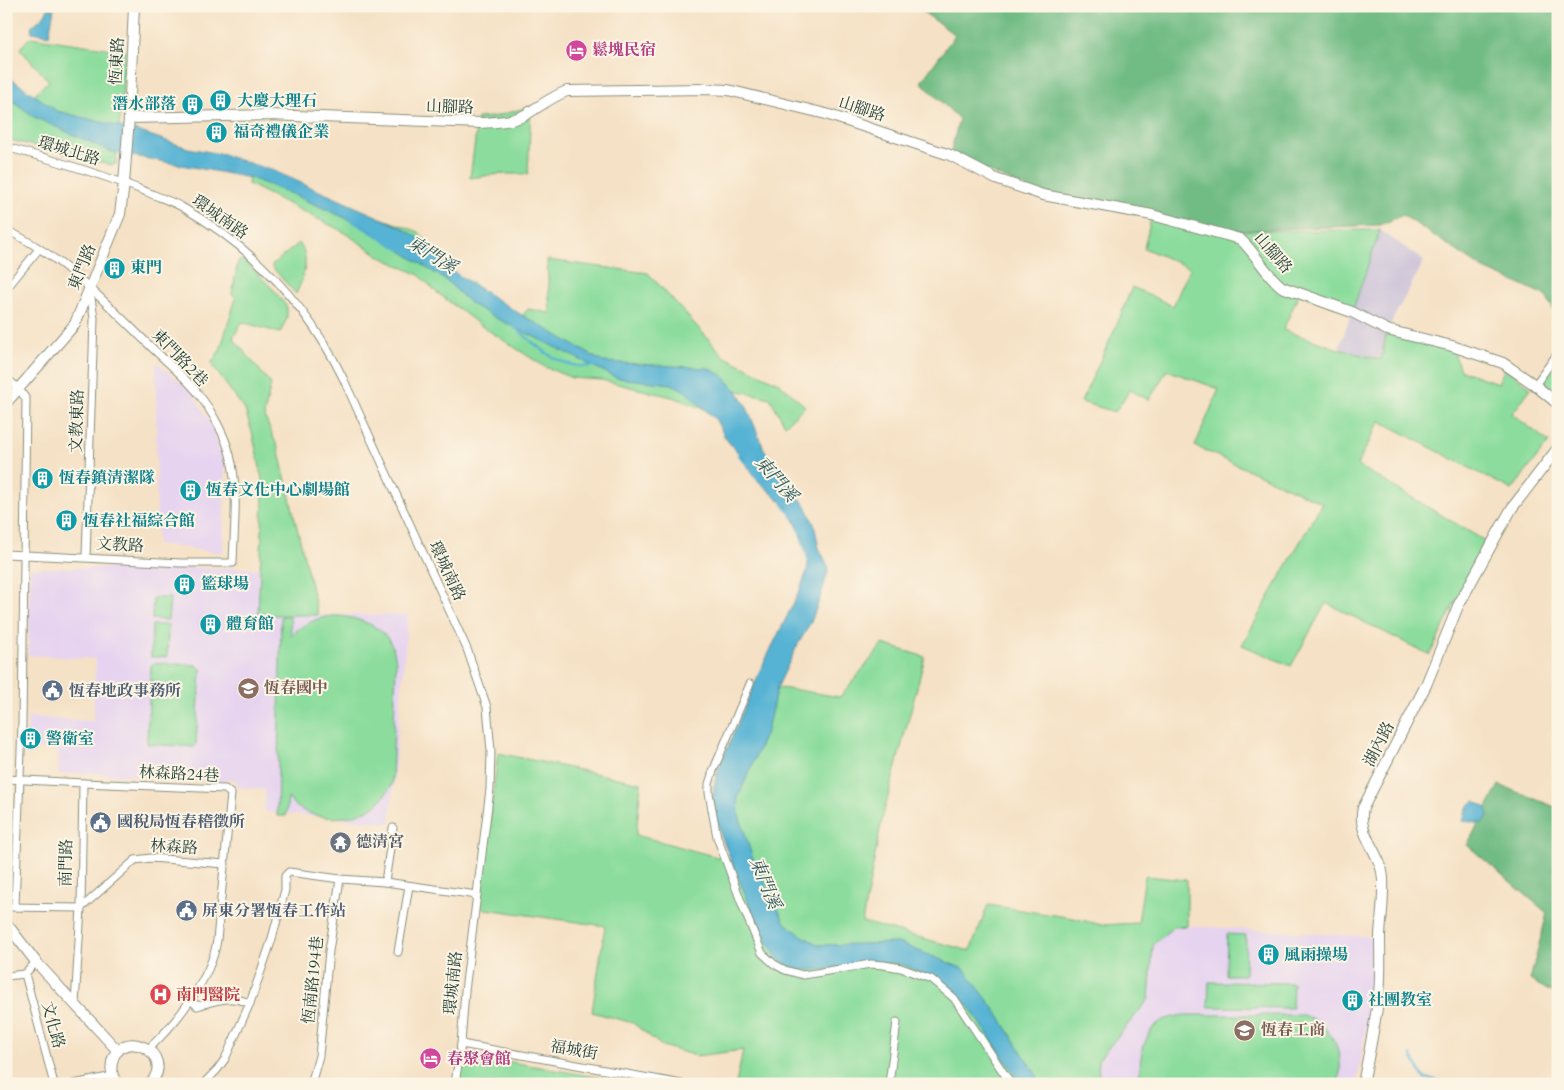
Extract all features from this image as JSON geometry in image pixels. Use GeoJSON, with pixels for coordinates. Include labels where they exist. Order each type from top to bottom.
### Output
{"type":"FeatureCollection","features":[{"type":"Feature","properties":{"kind":"street","name":"恆東路"},"geometry":{"type":"LineString","coordinates":[[129,121],[134,6]]}},
{"type":"Feature","properties":{"kind":"street","name":"山腳路"},"geometry":{"type":"LineString","coordinates":[[129,121],[268,115],[481,123],[500,122],[523,116],[566,91],[707,88],[728,90],[826,114],[908,140],[950,154],[996,179],[1043,195],[1152,215],[1240,239],[1250,248],[1274,281],[1282,287],[1352,312],[1387,330],[1452,346],[1503,363],[1558,404]]}},
{"type":"Feature","properties":{"kind":"street","name":"東門路"},"geometry":{"type":"LineString","coordinates":[[6,403],[75,324],[120,214],[129,121]]}},
{"type":"Feature","properties":{"kind":"street","name":"環城北路"},"geometry":{"type":"LineString","coordinates":[[6,147],[124,183]]}},
{"type":"Feature","properties":{"kind":"street","name":"環城南路"},"geometry":{"type":"LineString","coordinates":[[124,183],[181,206],[237,244],[278,281],[315,327],[330,352],[467,649],[487,707],[491,745],[490,789],[455,1084]]}},
{"type":"Feature","properties":{"kind":"street","name":"東門路2巷"},"geometry":{"type":"LineString","coordinates":[[6,230],[26,239],[90,286],[197,392],[222,435],[232,464],[234,491],[233,563]]}},
{"type":"Feature","properties":{"kind":"street"},"geometry":{"type":"LineString","coordinates":[[6,289],[39,248]]}},
{"type":"Feature","properties":{"kind":"street","name":"文教東路"},"geometry":{"type":"LineString","coordinates":[[86,557],[94,318],[90,286]]}},
{"type":"Feature","properties":{"kind":"street"},"geometry":{"type":"LineString","coordinates":[[1535,385],[1558,353]]}},
{"type":"Feature","properties":{"kind":"street"},"geometry":{"type":"LineString","coordinates":[[6,378],[26,399],[21,780],[15,906]]}},
{"type":"Feature","properties":{"kind":"street","name":"湖內路"},"geometry":{"type":"LineString","coordinates":[[1363,1084],[1379,993],[1383,893],[1383,876],[1380,866],[1361,825],[1363,808],[1426,685],[1458,606],[1512,508],[1558,448]]}},
{"type":"Feature","properties":{"kind":"street","name":"文教路"},"geometry":{"type":"LineString","coordinates":[[6,554],[181,563],[233,563]]}},
{"type":"Feature","properties":{"kind":"street"},"geometry":{"type":"LineString","coordinates":[[750,684],[713,771],[709,784],[709,793],[717,837],[762,953],[774,964],[785,970],[803,975],[878,964],[901,968],[931,979],[954,998],[1011,1084]]}},
{"type":"Feature","properties":{"kind":"street"},"geometry":{"type":"LineString","coordinates":[[6,779],[83,783]]}},
{"type":"Feature","properties":{"kind":"street","name":"林森路24巷"},"geometry":{"type":"LineString","coordinates":[[83,783],[225,789],[231,794],[225,864]]}},
{"type":"Feature","properties":{"kind":"street","name":"南門路"},"geometry":{"type":"LineString","coordinates":[[75,1004],[81,908],[83,783]]}},
{"type":"Feature","properties":{"kind":"street"},"geometry":{"type":"LineString","coordinates":[[385,882],[393,828]]}},
{"type":"Feature","properties":{"kind":"street","name":"林森路"},"geometry":{"type":"LineString","coordinates":[[81,908],[135,860],[152,858],[225,864]]}},
{"type":"Feature","properties":{"kind":"street"},"geometry":{"type":"LineString","coordinates":[[148,1049],[169,1028],[190,999],[212,963],[216,951],[225,864]]}},
{"type":"Feature","properties":{"kind":"street"},"geometry":{"type":"LineString","coordinates":[[204,1084],[218,1070],[225,1059],[250,1003],[272,942],[286,890],[285,876],[289,872],[340,879],[385,882],[478,895]]}},
{"type":"Feature","properties":{"kind":"street","name":"恆南路194巷"},"geometry":{"type":"LineString","coordinates":[[311,1084],[319,1056],[329,951],[340,879]]}},
{"type":"Feature","properties":{"kind":"street"},"geometry":{"type":"LineString","coordinates":[[398,952],[409,886]]}},
{"type":"Feature","properties":{"kind":"street"},"geometry":{"type":"LineString","coordinates":[[6,907],[81,908]]}},
{"type":"Feature","properties":{"kind":"street"},"geometry":{"type":"LineString","coordinates":[[6,923],[36,962],[118,1051]]}},
{"type":"Feature","properties":{"kind":"street"},"geometry":{"type":"LineString","coordinates":[[6,976],[25,974],[36,962]]}},
{"type":"Feature","properties":{"kind":"street","name":"文化路"},"geometry":{"type":"LineString","coordinates":[[25,974],[54,1084]]}},
{"type":"Feature","properties":{"kind":"street"},"geometry":{"type":"LineString","coordinates":[[190,999],[197,1006],[221,998],[240,999],[250,1003]]}},
{"type":"Feature","properties":{"kind":"street"},"geometry":{"type":"LineString","coordinates":[[889,1084],[897,1022]]}},
{"type":"Feature","properties":{"kind":"street"},"geometry":{"type":"LineString","coordinates":[[74,1084],[116,1080],[112,1060],[118,1051],[133,1044],[148,1049],[154,1057],[157,1067],[155,1077],[150,1084]]}},
{"type":"Feature","properties":{"kind":"street","name":"福城街"},"geometry":{"type":"LineString","coordinates":[[461,1044],[682,1084]]}},
{"type":"Feature","properties":{"kind":"shaded area"},"geometry":{"type":"Polygon","coordinates":[[[1380,230],[1424,261],[1387,330],[1381,360],[1339,349],[1380,230]]]}},
{"type":"Feature","properties":{"kind":"shaded area"},"geometry":{"type":"Polygon","coordinates":[[[156,362],[193,393],[210,422],[225,463],[223,553],[157,544],[156,362]]]}},
{"type":"Feature","properties":{"kind":"shaded area","name":"恆春國中"},"geometry":{"type":"Polygon","coordinates":[[[30,568],[259,568],[258,613],[271,615],[408,615],[390,823],[265,812],[265,790],[237,787],[237,780],[228,779],[223,782],[89,773],[59,774],[58,750],[26,749],[28,717],[93,721],[96,659],[28,655],[30,568]]]}},
{"type":"Feature","properties":{"kind":"shaded area","name":"恆春工商"},"geometry":{"type":"Polygon","coordinates":[[[1187,926],[1380,937],[1357,1084],[1099,1084],[1098,1060],[1149,999],[1153,945],[1173,927],[1187,926]]]}},
{"type":"Feature","properties":{"kind":"green space"},"geometry":{"type":"Polygon","coordinates":[[[915,6],[1558,6],[1558,318],[1545,295],[1484,269],[1403,215],[1380,225],[1221,231],[1043,195],[950,155],[959,119],[921,82],[955,35],[915,6]]]}},
{"type":"Feature","properties":{"kind":"green space"},"geometry":{"type":"Polygon","coordinates":[[[30,37],[126,51],[116,164],[111,165],[6,139],[6,78],[32,96],[49,81],[20,49],[30,37]]]}},
{"type":"Feature","properties":{"kind":"green space"},"geometry":{"type":"Polygon","coordinates":[[[531,106],[528,174],[499,174],[470,178],[478,118],[494,117],[531,106]]]}},
{"type":"Feature","properties":{"kind":"green space"},"geometry":{"type":"Polygon","coordinates":[[[250,165],[359,210],[419,232],[444,265],[514,326],[528,309],[550,313],[547,260],[648,273],[725,357],[779,383],[805,406],[785,425],[770,398],[722,387],[707,410],[676,398],[601,380],[572,378],[545,367],[480,325],[435,291],[419,275],[383,258],[340,230],[248,184],[250,165]]]}},
{"type":"Feature","properties":{"kind":"green space"},"geometry":{"type":"Polygon","coordinates":[[[1152,215],[1221,231],[1380,230],[1352,312],[1299,294],[1283,330],[1339,349],[1381,360],[1387,330],[1452,346],[1460,370],[1498,383],[1505,368],[1531,388],[1512,414],[1549,442],[1512,490],[1380,421],[1357,465],[1485,541],[1430,655],[1326,603],[1291,666],[1242,645],[1322,503],[1195,446],[1219,389],[1167,370],[1149,400],[1130,390],[1115,412],[1081,402],[1132,287],[1173,306],[1190,268],[1144,248],[1152,215]]]}},
{"type":"Feature","properties":{"kind":"green space"},"geometry":{"type":"Polygon","coordinates":[[[299,243],[305,255],[305,268],[296,294],[271,266],[299,243]]]}},
{"type":"Feature","properties":{"kind":"green space"},"geometry":{"type":"Polygon","coordinates":[[[244,260],[273,289],[287,307],[287,318],[280,333],[242,322],[233,338],[271,384],[264,415],[278,448],[318,615],[271,615],[258,613],[263,490],[261,472],[245,410],[211,364],[220,350],[236,298],[232,294],[238,261],[244,260]]]}},
{"type":"Feature","properties":{"kind":"green space"},"geometry":{"type":"Polygon","coordinates":[[[1558,355],[1558,397],[1540,384],[1558,355]]]}},
{"type":"Feature","properties":{"kind":"green space"},"geometry":{"type":"Polygon","coordinates":[[[153,598],[170,598],[168,620],[152,619],[153,598]]]}},
{"type":"Feature","properties":{"kind":"green space"},"geometry":{"type":"Polygon","coordinates":[[[281,616],[290,616],[291,635],[303,626],[325,617],[340,616],[356,619],[372,625],[384,634],[394,651],[396,663],[392,784],[376,805],[359,814],[337,818],[315,815],[295,806],[288,798],[286,816],[277,816],[281,616]]]}},
{"type":"Feature","properties":{"kind":"green space"},"geometry":{"type":"Polygon","coordinates":[[[152,625],[168,625],[167,657],[151,657],[152,625]]]}},
{"type":"Feature","properties":{"kind":"green space"},"geometry":{"type":"Polygon","coordinates":[[[883,644],[925,657],[882,819],[862,922],[970,951],[988,905],[1073,918],[1102,925],[1138,923],[1145,876],[1187,880],[1187,926],[1173,927],[1153,945],[1149,999],[1098,1060],[1099,1084],[736,1084],[743,1050],[696,1056],[662,1046],[633,1023],[592,1012],[605,926],[479,908],[498,753],[641,783],[636,835],[743,864],[727,824],[760,686],[840,697],[883,644]]]}},
{"type":"Feature","properties":{"kind":"green space"},"geometry":{"type":"Polygon","coordinates":[[[152,664],[196,665],[201,669],[196,744],[194,747],[148,744],[151,667],[152,664]]]}},
{"type":"Feature","properties":{"kind":"green space"},"geometry":{"type":"Polygon","coordinates":[[[1499,785],[1558,808],[1558,996],[1530,980],[1547,913],[1467,845],[1499,785]]]}},
{"type":"Feature","properties":{"kind":"green space"},"geometry":{"type":"Polygon","coordinates":[[[1227,934],[1246,935],[1245,975],[1226,975],[1227,934]]]}},
{"type":"Feature","properties":{"kind":"green space"},"geometry":{"type":"Polygon","coordinates":[[[1209,982],[1293,983],[1292,1008],[1208,1007],[1209,982]]]}},
{"type":"Feature","properties":{"kind":"green space"},"geometry":{"type":"Polygon","coordinates":[[[1183,1015],[1303,1015],[1313,1019],[1329,1033],[1338,1051],[1340,1073],[1338,1084],[1140,1084],[1142,1052],[1147,1037],[1157,1024],[1163,1020],[1183,1015]]]}},
{"type":"Feature","properties":{"kind":"green space"},"geometry":{"type":"Polygon","coordinates":[[[461,1053],[635,1084],[456,1084],[461,1053]]]}},
{"type":"Feature","properties":{"kind":"water"},"geometry":{"type":"Polygon","coordinates":[[[48,9],[54,9],[49,35],[32,32],[31,27],[44,16],[48,9]]]}},
{"type":"Feature","properties":{"kind":"water"},"geometry":{"type":"Polygon","coordinates":[[[6,75],[57,111],[137,131],[188,148],[221,154],[274,171],[401,227],[422,240],[452,271],[515,311],[603,362],[708,368],[722,375],[737,391],[746,405],[764,449],[807,508],[814,524],[819,548],[829,568],[811,622],[777,688],[767,730],[738,798],[739,815],[752,856],[785,923],[819,945],[899,943],[964,969],[996,1011],[1042,1084],[1021,1084],[971,1009],[957,994],[941,982],[904,965],[892,963],[801,970],[789,966],[778,959],[762,935],[721,836],[712,802],[718,770],[759,673],[799,592],[807,571],[809,554],[802,534],[787,507],[755,478],[743,458],[726,439],[716,420],[685,391],[672,384],[617,378],[496,318],[471,304],[447,281],[365,227],[294,195],[251,178],[112,152],[36,118],[6,96],[6,75]]]}},
{"type":"Feature","properties":{"kind":"water"},"geometry":{"type":"Polygon","coordinates":[[[1474,801],[1487,808],[1488,816],[1483,823],[1463,820],[1467,807],[1474,801]]]}},
{"type":"Feature","properties":{"kind":"waterway","name":"東門溪"},"geometry":{"type":"LineString","coordinates":[[352,221],[401,250]]}},
{"type":"Feature","properties":{"kind":"waterway","name":"東門溪"},"geometry":{"type":"LineString","coordinates":[[513,326],[559,361],[582,366],[595,366]]}},
{"type":"Feature","properties":{"kind":"waterway","name":"東門溪"},"geometry":{"type":"LineString","coordinates":[[739,451],[739,455],[747,465]]}},
{"type":"Feature","properties":{"kind":"waterway","name":"東門溪"},"geometry":{"type":"LineString","coordinates":[[783,504],[793,517]]}},
{"type":"Feature","properties":{"kind":"waterway","name":"東門溪"},"geometry":{"type":"LineString","coordinates":[[798,526],[809,562]]}},
{"type":"Feature","properties":{"kind":"waterway"},"geometry":{"type":"LineString","coordinates":[[1411,1055],[1424,1078],[1458,1084]]}},
{"type":"Feature","properties":{"kind":"place","name":"鬆塊民宿"},"geometry":{"type":"Point","coordinates":[576,50]}},
{"type":"Feature","properties":{"kind":"place","name":"大慶大理石"},"geometry":{"type":"Point","coordinates":[221,101]}},
{"type":"Feature","properties":{"kind":"place","name":"潛水部落"},"geometry":{"type":"Point","coordinates":[192,104]}},
{"type":"Feature","properties":{"kind":"place","name":"福奇禮儀企業"},"geometry":{"type":"Point","coordinates":[217,132]}},
{"type":"Feature","properties":{"kind":"place","name":"東門"},"geometry":{"type":"Point","coordinates":[114,268]}},
{"type":"Feature","properties":{"kind":"place","name":"恆春鎮清潔隊"},"geometry":{"type":"Point","coordinates":[43,478]}},
{"type":"Feature","properties":{"kind":"place","name":"恆春文化中心劇場館"},"geometry":{"type":"Point","coordinates":[190,490]}},
{"type":"Feature","properties":{"kind":"place","name":"恆春社福綜合館"},"geometry":{"type":"Point","coordinates":[67,521]}},
{"type":"Feature","properties":{"kind":"place","name":"籃球場"},"geometry":{"type":"Point","coordinates":[185,584]}},
{"type":"Feature","properties":{"kind":"place","name":"體育館"},"geometry":{"type":"Point","coordinates":[210,624]}},
{"type":"Feature","properties":{"kind":"place","name":"恆春國中"},"geometry":{"type":"Point","coordinates":[248,688]}},
{"type":"Feature","properties":{"kind":"place","name":"恆春地政事務所"},"geometry":{"type":"Point","coordinates":[53,691]}},
{"type":"Feature","properties":{"kind":"place","name":"警衛室"},"geometry":{"type":"Point","coordinates":[30,739]}},
{"type":"Feature","properties":{"kind":"place","name":"國稅局恆春稽徵所"},"geometry":{"type":"Point","coordinates":[101,822]}},
{"type":"Feature","properties":{"kind":"place","name":"德清宮"},"geometry":{"type":"Point","coordinates":[340,842]}},
{"type":"Feature","properties":{"kind":"place","name":"屏東分署恆春工作站"},"geometry":{"type":"Point","coordinates":[186,911]}},
{"type":"Feature","properties":{"kind":"place","name":"風雨操場"},"geometry":{"type":"Point","coordinates":[1268,955]}},
{"type":"Feature","properties":{"kind":"place","name":"南門醫院"},"geometry":{"type":"Point","coordinates":[160,995]}},
{"type":"Feature","properties":{"kind":"place","name":"社團教室"},"geometry":{"type":"Point","coordinates":[1352,1000]}},
{"type":"Feature","properties":{"kind":"place","name":"恆春工商"},"geometry":{"type":"Point","coordinates":[1245,1030]}},
{"type":"Feature","properties":{"kind":"place","name":"春聚會館"},"geometry":{"type":"Point","coordinates":[431,1059]}}]}
